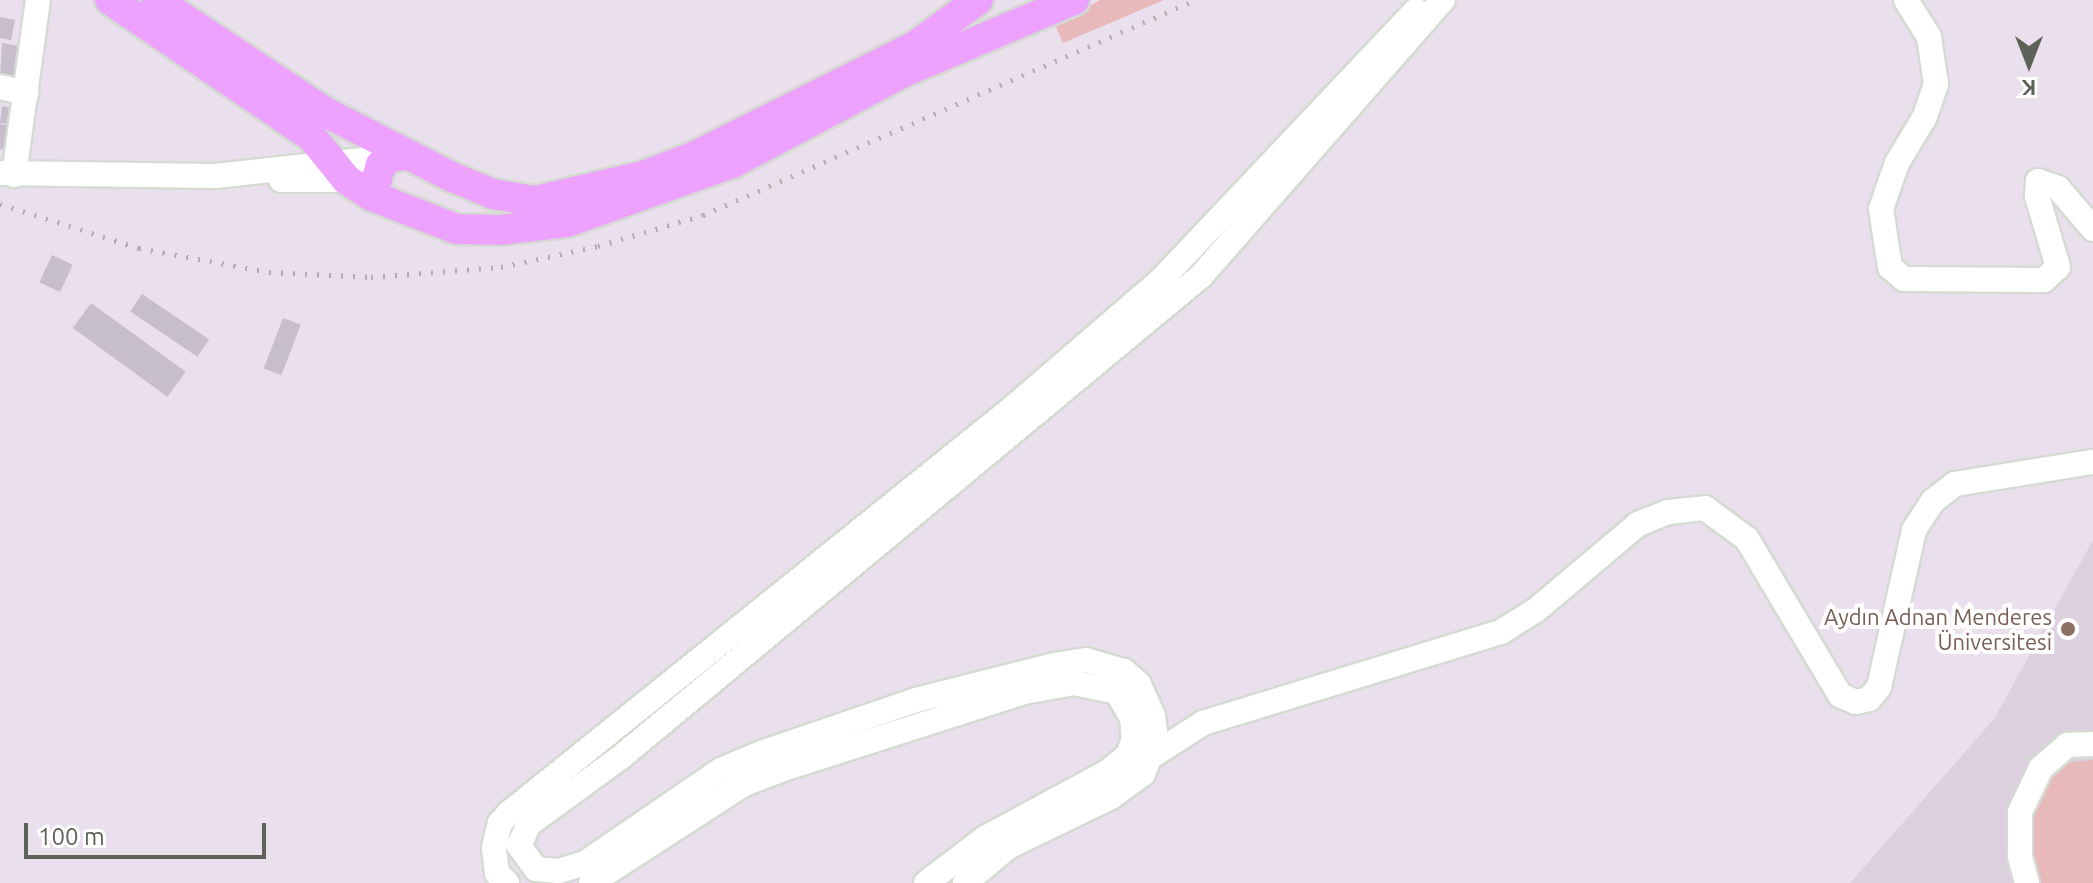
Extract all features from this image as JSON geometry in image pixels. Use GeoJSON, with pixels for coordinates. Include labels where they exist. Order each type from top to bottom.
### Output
{"type":"FeatureCollection","features":[{"type":"Feature","properties":{"kind":"main road"},"geometry":{"type":"LineString","coordinates":[[110,0],[312,137],[350,179],[429,220],[456,229],[501,230],[567,222],[634,202],[733,163],[904,72],[1066,2]]}},
{"type":"Feature","properties":{"kind":"main road"},"geometry":{"type":"LineString","coordinates":[[156,0],[327,113],[399,156],[493,194],[534,201],[643,176],[915,46],[978,0]]}},
{"type":"Feature","properties":{"kind":"main road"},"geometry":{"type":"LineString","coordinates":[[350,179],[373,181],[399,156]]}},
{"type":"Feature","properties":{"kind":"main road"},"geometry":{"type":"LineString","coordinates":[[429,220],[444,214],[451,204],[452,177]]}},
{"type":"Feature","properties":{"kind":"street"},"geometry":{"type":"LineString","coordinates":[[38,0],[26,93],[7,174],[247,174],[350,179],[399,156]]}},
{"type":"Feature","properties":{"kind":"street"},"geometry":{"type":"LineString","coordinates":[[507,883],[497,873],[494,848],[509,813],[1010,410],[1161,280],[1426,0]]}},
{"type":"Feature","properties":{"kind":"street"},"geometry":{"type":"LineString","coordinates":[[965,883],[1008,847],[1111,797],[1143,774],[1152,756],[1153,716],[1139,684],[1124,671],[1086,660],[1055,665],[916,700],[748,759],[721,770],[585,863],[558,871],[536,869],[519,846],[529,824],[621,757],[1201,276],[1443,0]]}},
{"type":"Feature","properties":{"kind":"street"},"geometry":{"type":"LineString","coordinates":[[1906,0],[1929,37],[1936,84],[1924,118],[1897,163],[1881,209],[1890,267],[1904,279],[2044,280],[2058,267],[2037,196],[2038,181],[2058,188],[2093,229]]}},
{"type":"Feature","properties":{"kind":"street"},"geometry":{"type":"LineString","coordinates":[[0,87],[26,93]]}},
{"type":"Feature","properties":{"kind":"street"},"geometry":{"type":"LineString","coordinates":[[1152,756],[1203,723],[1501,632],[1536,610],[1638,524],[1668,512],[1705,508],[1747,539],[1840,695],[1856,702],[1869,699],[1879,687],[1914,530],[1933,501],[1955,484],[2093,462]]}},
{"type":"Feature","properties":{"kind":"street"},"geometry":{"type":"LineString","coordinates":[[591,883],[744,784],[783,769],[1024,692],[1074,683],[1117,692],[1132,718],[1134,739],[1128,755],[1109,771],[985,838],[926,883]]}},
{"type":"Feature","properties":{"kind":"street"},"geometry":{"type":"LineString","coordinates":[[1153,716],[1203,723]]}},
{"type":"Feature","properties":{"kind":"street"},"geometry":{"type":"LineString","coordinates":[[2027,883],[2020,856],[2020,812],[2041,768],[2067,745],[2093,744]]}},
{"type":"Feature","properties":{"kind":"shaded area"},"geometry":{"type":"Polygon","coordinates":[[[1100,0],[1164,0],[1063,43],[1055,25],[1100,0]]]}},
{"type":"Feature","properties":{"kind":"shaded area","name":"Aydın Adnan Menderes Üniversitesi"},"geometry":{"type":"Polygon","coordinates":[[[2093,540],[2093,883],[1850,883],[1994,719],[2093,540]]]}},
{"type":"Feature","properties":{"kind":"shaded area"},"geometry":{"type":"Polygon","coordinates":[[[2093,760],[2093,883],[2018,883],[2034,767],[2093,760]]]}},
{"type":"Feature","properties":{"kind":"building"},"geometry":{"type":"Polygon","coordinates":[[[0,17],[15,20],[11,40],[0,38],[0,17]]]}},
{"type":"Feature","properties":{"kind":"building"},"geometry":{"type":"Polygon","coordinates":[[[2,43],[26,47],[20,82],[0,78],[2,43]]]}},
{"type":"Feature","properties":{"kind":"building"},"geometry":{"type":"Polygon","coordinates":[[[2,106],[18,109],[14,125],[0,123],[2,106]]]}},
{"type":"Feature","properties":{"kind":"building"},"geometry":{"type":"Polygon","coordinates":[[[0,124],[11,126],[12,151],[0,149],[0,124]]]}},
{"type":"Feature","properties":{"kind":"building"},"geometry":{"type":"Polygon","coordinates":[[[52,255],[73,265],[60,292],[39,282],[52,255]]]}},
{"type":"Feature","properties":{"kind":"building"},"geometry":{"type":"Polygon","coordinates":[[[142,294],[209,339],[197,357],[130,311],[142,294]]]}},
{"type":"Feature","properties":{"kind":"building"},"geometry":{"type":"Polygon","coordinates":[[[91,303],[186,372],[167,397],[73,328],[91,303]]]}},
{"type":"Feature","properties":{"kind":"building"},"geometry":{"type":"Polygon","coordinates":[[[283,318],[301,325],[281,375],[264,368],[283,318]]]}},
{"type":"Feature","properties":{"kind":"railway"},"geometry":{"type":"LineString","coordinates":[[0,204],[139,248],[269,272],[371,277],[501,267],[598,246],[703,215],[1195,0]]}},
{"type":"Feature","properties":{"kind":"place","name":"Aydın Adnan Menderes Üniversitesi"},"geometry":{"type":"Point","coordinates":[2068,629]}}]}
